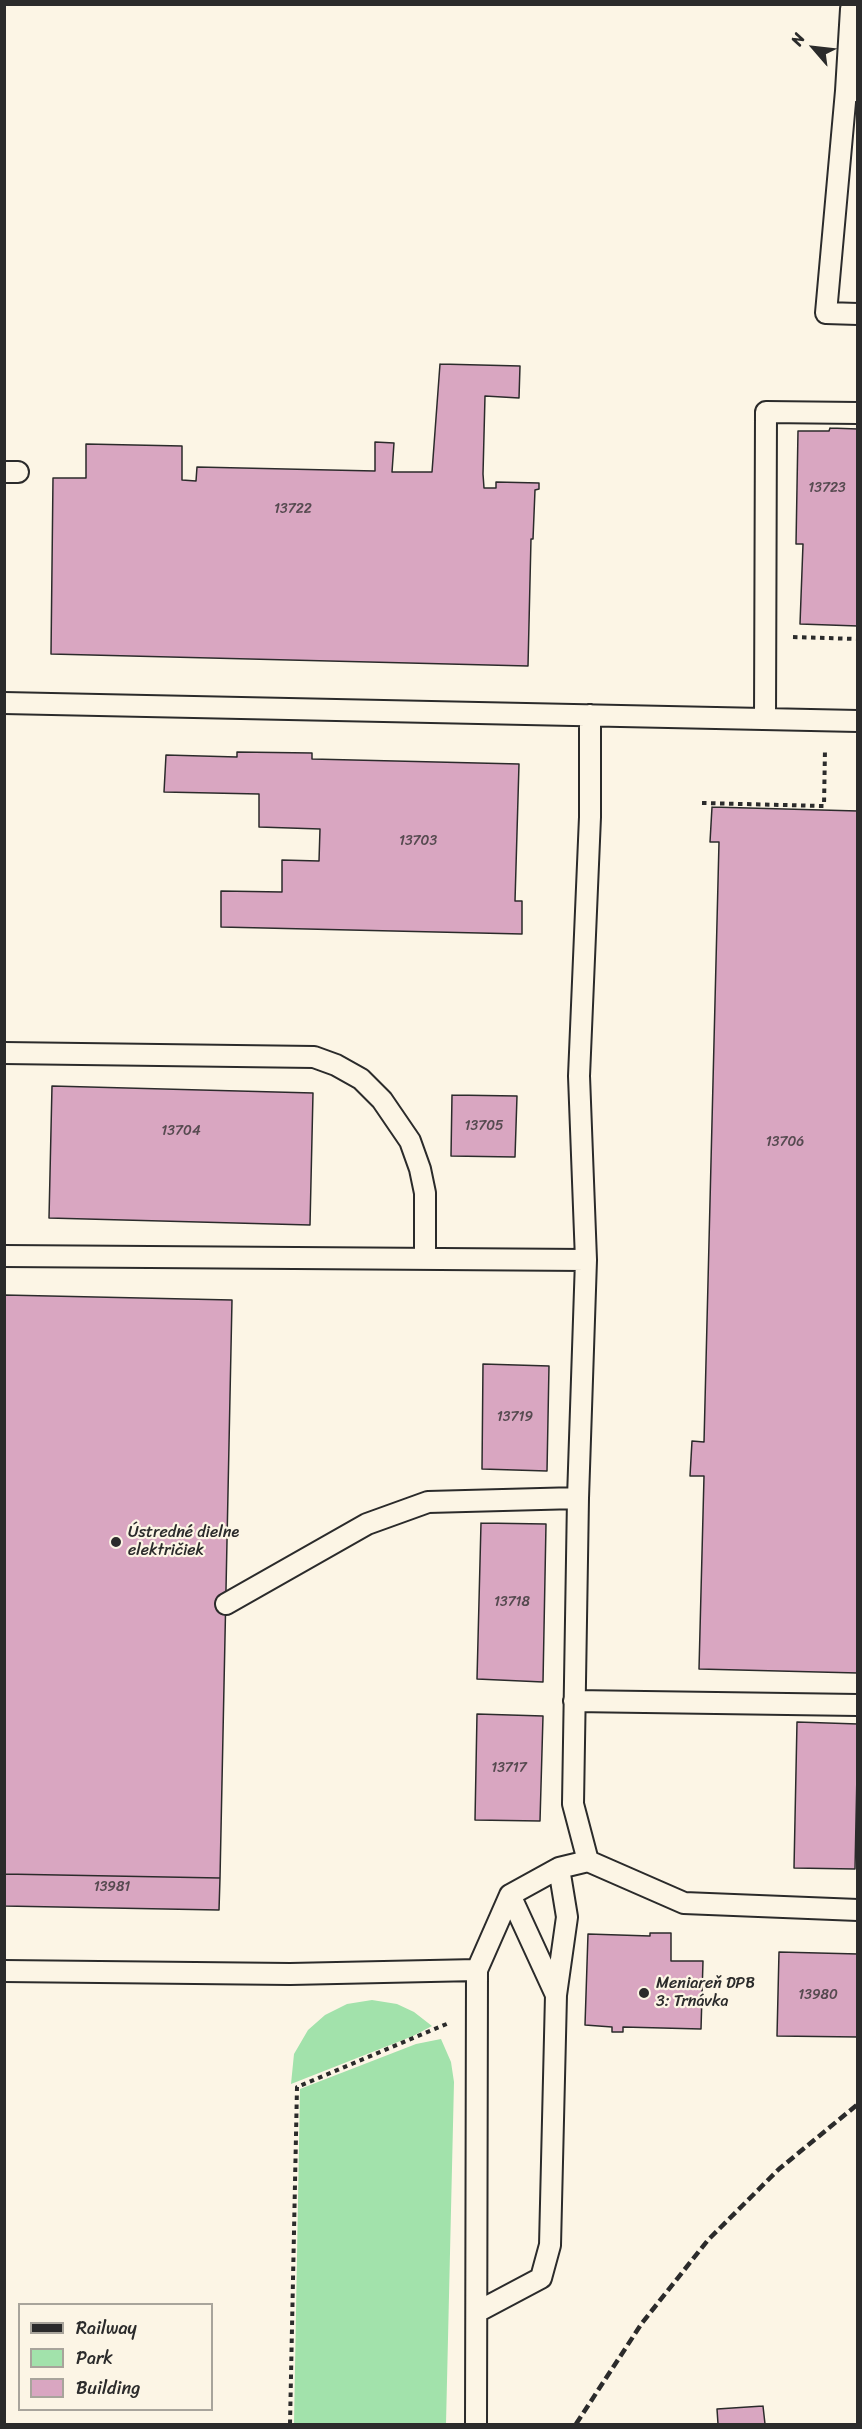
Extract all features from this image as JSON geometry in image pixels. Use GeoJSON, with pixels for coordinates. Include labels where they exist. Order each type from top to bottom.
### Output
{"type":"FeatureCollection","features":[{"type":"Feature","properties":{"kind":"lane"},"geometry":{"type":"LineString","coordinates":[[853,7],[852,91],[826,313],[858,314]]}},
{"type":"Feature","properties":{"kind":"lane"},"geometry":{"type":"LineString","coordinates":[[765,719],[766,412],[858,413]]}},
{"type":"Feature","properties":{"kind":"lane"},"geometry":{"type":"LineString","coordinates":[[4,703],[858,721]]}},
{"type":"Feature","properties":{"kind":"lane"},"geometry":{"type":"LineString","coordinates":[[588,1862],[573,1803],[578,1498],[586,1260],[579,1076],[590,817],[590,715]]}},
{"type":"Feature","properties":{"kind":"lane"},"geometry":{"type":"LineString","coordinates":[[4,1053],[314,1057],[336,1065],[361,1079],[382,1100],[410,1141],[420,1169],[425,1193],[425,1258]]}},
{"type":"Feature","properties":{"kind":"lane"},"geometry":{"type":"LineString","coordinates":[[4,1256],[586,1260]]}},
{"type":"Feature","properties":{"kind":"lane"},"geometry":{"type":"LineString","coordinates":[[226,1604],[367,1524],[428,1502],[578,1498]]}},
{"type":"Feature","properties":{"kind":"lane"},"geometry":{"type":"LineString","coordinates":[[574,1701],[858,1705]]}},
{"type":"Feature","properties":{"kind":"lane"},"geometry":{"type":"LineString","coordinates":[[476,2424],[477,1970],[510,1895],[559,1868],[588,1862],[684,1903],[858,1910]]}},
{"type":"Feature","properties":{"kind":"lane"},"geometry":{"type":"LineString","coordinates":[[477,2312],[541,2278],[550,2244],[556,1995],[567,1917],[559,1868]]}},
{"type":"Feature","properties":{"kind":"lane"},"geometry":{"type":"LineString","coordinates":[[510,1895],[556,1995]]}},
{"type":"Feature","properties":{"kind":"lane"},"geometry":{"type":"LineString","coordinates":[[4,1971],[290,1974],[477,1970]]}},
{"type":"Feature","properties":{"kind":"path"},"geometry":{"type":"LineString","coordinates":[[765,636],[858,639]]}},
{"type":"Feature","properties":{"kind":"path"},"geometry":{"type":"LineString","coordinates":[[702,803],[824,806],[825,749]]}},
{"type":"Feature","properties":{"kind":"path"},"geometry":{"type":"LineString","coordinates":[[290,2424],[297,2087],[478,2010]]}},
{"type":"Feature","properties":{"kind":"green space"},"geometry":{"type":"Polygon","coordinates":[[[372,2000],[397,2004],[414,2012],[432,2026],[413,2036],[291,2084],[294,2054],[308,2030],[325,2015],[347,2004],[372,2000]]]}},
{"type":"Feature","properties":{"kind":"green space"},"geometry":{"type":"Polygon","coordinates":[[[441,2039],[451,2062],[454,2082],[446,2424],[294,2424],[300,2089],[416,2044],[441,2039]]]}},
{"type":"Feature","properties":{"kind":"building"},"geometry":{"type":"Polygon","coordinates":[[[440,364],[520,366],[519,398],[485,396],[483,474],[484,488],[496,488],[496,482],[539,483],[539,489],[535,490],[533,539],[531,539],[528,666],[51,654],[53,478],[86,478],[86,444],[182,446],[182,480],[196,481],[197,467],[375,471],[375,442],[394,443],[392,472],[432,472],[440,364]]]}},
{"type":"Feature","properties":{"kind":"building"},"geometry":{"type":"Polygon","coordinates":[[[830,428],[858,429],[858,626],[800,624],[803,544],[796,544],[798,431],[829,431],[830,428]]]}},
{"type":"Feature","properties":{"kind":"building"},"geometry":{"type":"Polygon","coordinates":[[[237,752],[312,753],[312,759],[519,764],[515,901],[522,901],[522,934],[221,927],[221,891],[282,892],[282,860],[319,861],[320,829],[259,827],[259,794],[164,792],[166,755],[237,757],[237,752]]]}},
{"type":"Feature","properties":{"kind":"building"},"geometry":{"type":"Polygon","coordinates":[[[712,807],[858,811],[858,1673],[699,1669],[704,1476],[690,1476],[692,1441],[704,1442],[719,842],[710,842],[712,807]]]}},
{"type":"Feature","properties":{"kind":"building"},"geometry":{"type":"Polygon","coordinates":[[[52,1086],[313,1093],[310,1225],[49,1218],[52,1086]]]}},
{"type":"Feature","properties":{"kind":"building"},"geometry":{"type":"Polygon","coordinates":[[[452,1095],[517,1096],[515,1157],[451,1156],[452,1095]]]}},
{"type":"Feature","properties":{"kind":"building","name":"Ústredné dielne električiek"},"geometry":{"type":"Polygon","coordinates":[[[4,1295],[232,1300],[220,1878],[4,1874],[4,1295]]]}},
{"type":"Feature","properties":{"kind":"building"},"geometry":{"type":"Polygon","coordinates":[[[483,1364],[549,1366],[547,1471],[482,1469],[483,1364]]]}},
{"type":"Feature","properties":{"kind":"building"},"geometry":{"type":"Polygon","coordinates":[[[481,1523],[546,1524],[543,1682],[477,1679],[481,1523]]]}},
{"type":"Feature","properties":{"kind":"building"},"geometry":{"type":"Polygon","coordinates":[[[477,1714],[543,1716],[540,1821],[475,1820],[477,1714]]]}},
{"type":"Feature","properties":{"kind":"building"},"geometry":{"type":"Polygon","coordinates":[[[797,1722],[858,1724],[855,1869],[794,1868],[797,1722]]]}},
{"type":"Feature","properties":{"kind":"building"},"geometry":{"type":"Polygon","coordinates":[[[4,1874],[220,1878],[219,1910],[4,1906],[4,1874]]]}},
{"type":"Feature","properties":{"kind":"building","name":"Meniareň DPB 3: Trnávka"},"geometry":{"type":"Polygon","coordinates":[[[650,1933],[671,1933],[671,1961],[703,1961],[701,2029],[623,2027],[623,2032],[612,2032],[612,2027],[585,2025],[588,1934],[650,1936],[650,1933]]]}},
{"type":"Feature","properties":{"kind":"building"},"geometry":{"type":"Polygon","coordinates":[[[779,1952],[858,1954],[858,2037],[777,2036],[779,1952]]]}},
{"type":"Feature","properties":{"kind":"building"},"geometry":{"type":"Polygon","coordinates":[[[763,2406],[765,2424],[718,2424],[717,2409],[763,2406]]]}},
{"type":"Feature","properties":{"kind":"railway"},"geometry":{"type":"LineString","coordinates":[[576,2424],[642,2323],[708,2240],[779,2169],[858,2104]]}},
{"type":"Feature","properties":{"kind":"place","name":"Ústredné dielne električiek"},"geometry":{"type":"Point","coordinates":[116,1542]}},
{"type":"Feature","properties":{"kind":"place","name":"Meniareň DPB 3: Trnávka"},"geometry":{"type":"Point","coordinates":[644,1993]}}]}
